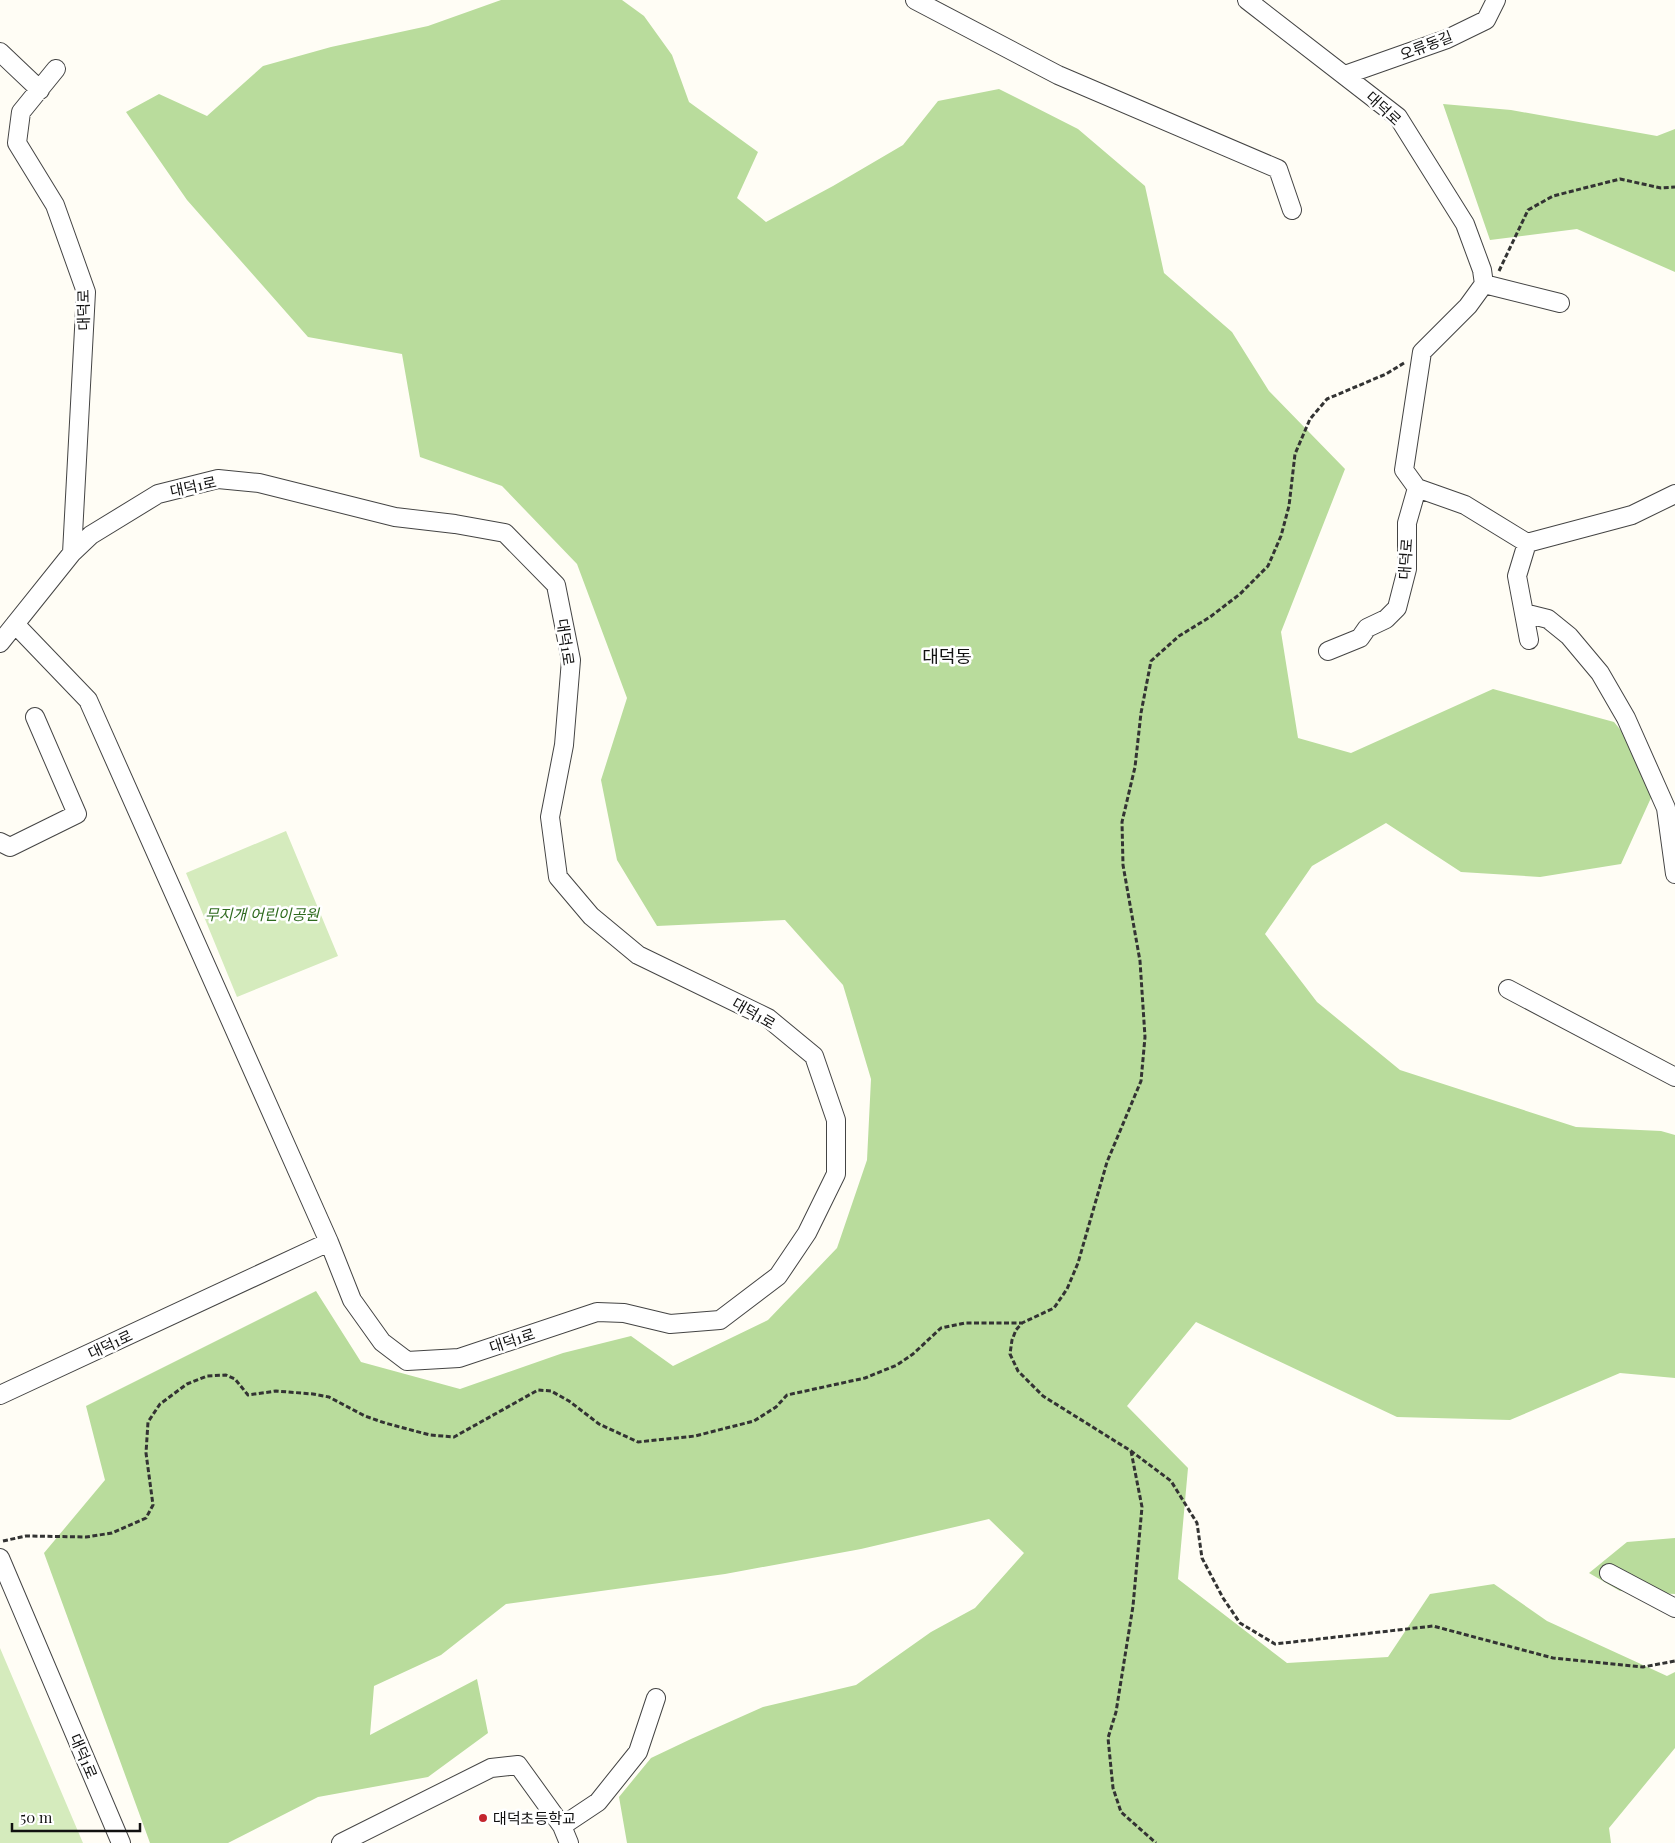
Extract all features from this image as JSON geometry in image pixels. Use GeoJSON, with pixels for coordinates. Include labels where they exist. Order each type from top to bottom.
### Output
{"type":"FeatureCollection","features":[{"type":"Feature","properties":{"kind":"street"},"geometry":{"type":"LineString","coordinates":[[916,0],[1058,75],[1278,170],[1292,210]]}},
{"type":"Feature","properties":{"kind":"street","name":"대덕로"},"geometry":{"type":"LineString","coordinates":[[1247,0],[1398,117],[1465,224],[1487,285]]}},
{"type":"Feature","properties":{"kind":"street","name":"오류동길"},"geometry":{"type":"LineString","coordinates":[[1345,75],[1446,39],[1486,20],[1496,0]]}},
{"type":"Feature","properties":{"kind":"street"},"geometry":{"type":"LineString","coordinates":[[0,52],[40,90]]}},
{"type":"Feature","properties":{"kind":"street","name":"대덕로"},"geometry":{"type":"LineString","coordinates":[[56,69],[21,112],[17,144],[55,205],[86,292],[72,553]]}},
{"type":"Feature","properties":{"kind":"street"},"geometry":{"type":"LineString","coordinates":[[1560,303],[1487,285],[1422,352],[1404,470],[1417,488],[1465,506],[1528,543],[1632,515],[1675,494]]}},
{"type":"Feature","properties":{"kind":"street","name":"대덕1로"},"geometry":{"type":"LineString","coordinates":[[0,643],[72,553],[91,535],[158,494],[218,478],[258,483],[395,517],[505,532],[556,585],[571,660],[564,746],[550,817],[558,876],[591,916],[638,955],[768,1018],[814,1056],[836,1120],[836,1174],[807,1233],[778,1276],[720,1320],[670,1324],[624,1313],[597,1312],[459,1358],[407,1361],[382,1342],[352,1300],[329,1242],[0,1395]]}},
{"type":"Feature","properties":{"kind":"street","name":"대덕로"},"geometry":{"type":"LineString","coordinates":[[1328,651],[1360,638],[1367,628],[1386,620],[1397,608],[1407,570],[1407,523],[1417,488]]}},
{"type":"Feature","properties":{"kind":"street"},"geometry":{"type":"LineString","coordinates":[[1528,543],[1517,576],[1530,640]]}},
{"type":"Feature","properties":{"kind":"street"},"geometry":{"type":"LineString","coordinates":[[1524,613],[1548,618],[1569,636],[1600,673],[1626,718],[1666,808],[1675,874]]}},
{"type":"Feature","properties":{"kind":"street"},"geometry":{"type":"LineString","coordinates":[[15,624],[88,700],[329,1242]]}},
{"type":"Feature","properties":{"kind":"street"},"geometry":{"type":"LineString","coordinates":[[0,842],[10,847],[78,814],[35,717]]}},
{"type":"Feature","properties":{"kind":"street"},"geometry":{"type":"LineString","coordinates":[[1508,989],[1675,1077]]}},
{"type":"Feature","properties":{"kind":"street","name":"대덕1로"},"geometry":{"type":"LineString","coordinates":[[0,1558],[121,1843]]}},
{"type":"Feature","properties":{"kind":"street"},"geometry":{"type":"LineString","coordinates":[[1609,1573],[1675,1608]]}},
{"type":"Feature","properties":{"kind":"street"},"geometry":{"type":"LineString","coordinates":[[562,1826],[598,1802],[638,1752],[656,1698]]}},
{"type":"Feature","properties":{"kind":"street"},"geometry":{"type":"LineString","coordinates":[[341,1843],[491,1768],[518,1765],[562,1826],[569,1843]]}},
{"type":"Feature","properties":{"kind":"path"},"geometry":{"type":"LineString","coordinates":[[1487,285],[1507,258],[1528,210],[1553,196],[1620,179],[1661,188],[1675,187]]}},
{"type":"Feature","properties":{"kind":"path"},"geometry":{"type":"LineString","coordinates":[[1422,352],[1386,374],[1327,399],[1310,419],[1295,454],[1289,506],[1281,536],[1268,566],[1240,594],[1210,617],[1179,636],[1151,662],[1141,713],[1135,767],[1122,822],[1123,865],[1140,961],[1145,1037],[1141,1081],[1107,1162],[1078,1263],[1067,1289],[1054,1308],[1022,1324],[1016,1330],[1010,1354],[1018,1371],[1043,1396],[1131,1451],[1171,1481],[1197,1522],[1202,1558],[1223,1598],[1240,1623],[1276,1644],[1433,1626],[1554,1658],[1643,1667],[1675,1661]]}},
{"type":"Feature","properties":{"kind":"path"},"geometry":{"type":"LineString","coordinates":[[0,1542],[26,1536],[86,1537],[112,1533],[146,1518],[152,1504],[146,1453],[148,1422],[160,1404],[186,1384],[207,1376],[226,1375],[235,1379],[248,1395],[276,1391],[328,1397],[365,1416],[384,1423],[430,1435],[454,1437],[538,1390],[551,1392],[569,1401],[599,1424],[638,1442],[696,1436],[754,1421],[776,1407],[787,1395],[865,1378],[897,1365],[913,1354],[941,1328],[965,1322],[1022,1324]]}},
{"type":"Feature","properties":{"kind":"path"},"geometry":{"type":"LineString","coordinates":[[1131,1451],[1142,1507],[1133,1606],[1116,1712],[1108,1738],[1113,1788],[1121,1812],[1156,1843]]}},
{"type":"Feature","properties":{"kind":"green space"},"geometry":{"type":"Polygon","coordinates":[[[501,0],[622,0],[644,16],[672,55],[689,102],[758,152],[737,198],[766,222],[903,145],[938,101],[999,89],[1078,129],[1145,186],[1164,273],[1232,332],[1269,391],[1345,469],[1281,632],[1298,738],[1351,753],[1493,689],[1614,722],[1660,778],[1621,864],[1540,877],[1461,872],[1386,823],[1312,866],[1265,934],[1317,1002],[1400,1070],[1576,1127],[1661,1131],[1675,1135],[1675,1378],[1620,1373],[1510,1420],[1397,1417],[1196,1322],[1127,1406],[1188,1468],[1178,1579],[1287,1663],[1388,1657],[1430,1594],[1494,1584],[1547,1621],[1667,1676],[1675,1672],[1675,1748],[1609,1828],[1611,1843],[627,1843],[619,1797],[651,1758],[763,1707],[856,1685],[931,1632],[975,1608],[1024,1553],[989,1519],[861,1549],[725,1574],[506,1604],[441,1655],[374,1686],[370,1735],[477,1679],[488,1733],[428,1777],[318,1797],[228,1843],[150,1843],[44,1553],[105,1480],[86,1406],[316,1291],[361,1362],[460,1389],[563,1353],[631,1336],[673,1366],[768,1320],[837,1248],[867,1160],[871,1079],[843,985],[785,920],[657,926],[617,860],[601,780],[627,698],[577,564],[502,486],[420,457],[402,354],[308,337],[187,200],[126,112],[159,94],[207,116],[263,66],[331,47],[428,26],[501,0]]]}},
{"type":"Feature","properties":{"kind":"green space"},"geometry":{"type":"Polygon","coordinates":[[[1443,104],[1511,110],[1657,136],[1675,129],[1675,272],[1577,229],[1490,240],[1443,104]]]}},
{"type":"Feature","properties":{"kind":"green space","name":"무지개 어린이공원"},"geometry":{"type":"Polygon","coordinates":[[[286,831],[338,956],[237,997],[186,873],[286,831]]]}},
{"type":"Feature","properties":{"kind":"green space"},"geometry":{"type":"Polygon","coordinates":[[[1675,1538],[1675,1594],[1620,1591],[1589,1573],[1627,1542],[1675,1538]]]}},
{"type":"Feature","properties":{"kind":"green space"},"geometry":{"type":"Polygon","coordinates":[[[0,1648],[83,1843],[0,1843],[0,1648]]]}},
{"type":"Feature","properties":{"kind":"place","name":"대덕초등학교"},"geometry":{"type":"Point","coordinates":[483,1818]}},
{"type":"Feature","properties":{"kind":"district","name":"대덕동"},"geometry":{"type":"Point","coordinates":[947,656]}}]}
